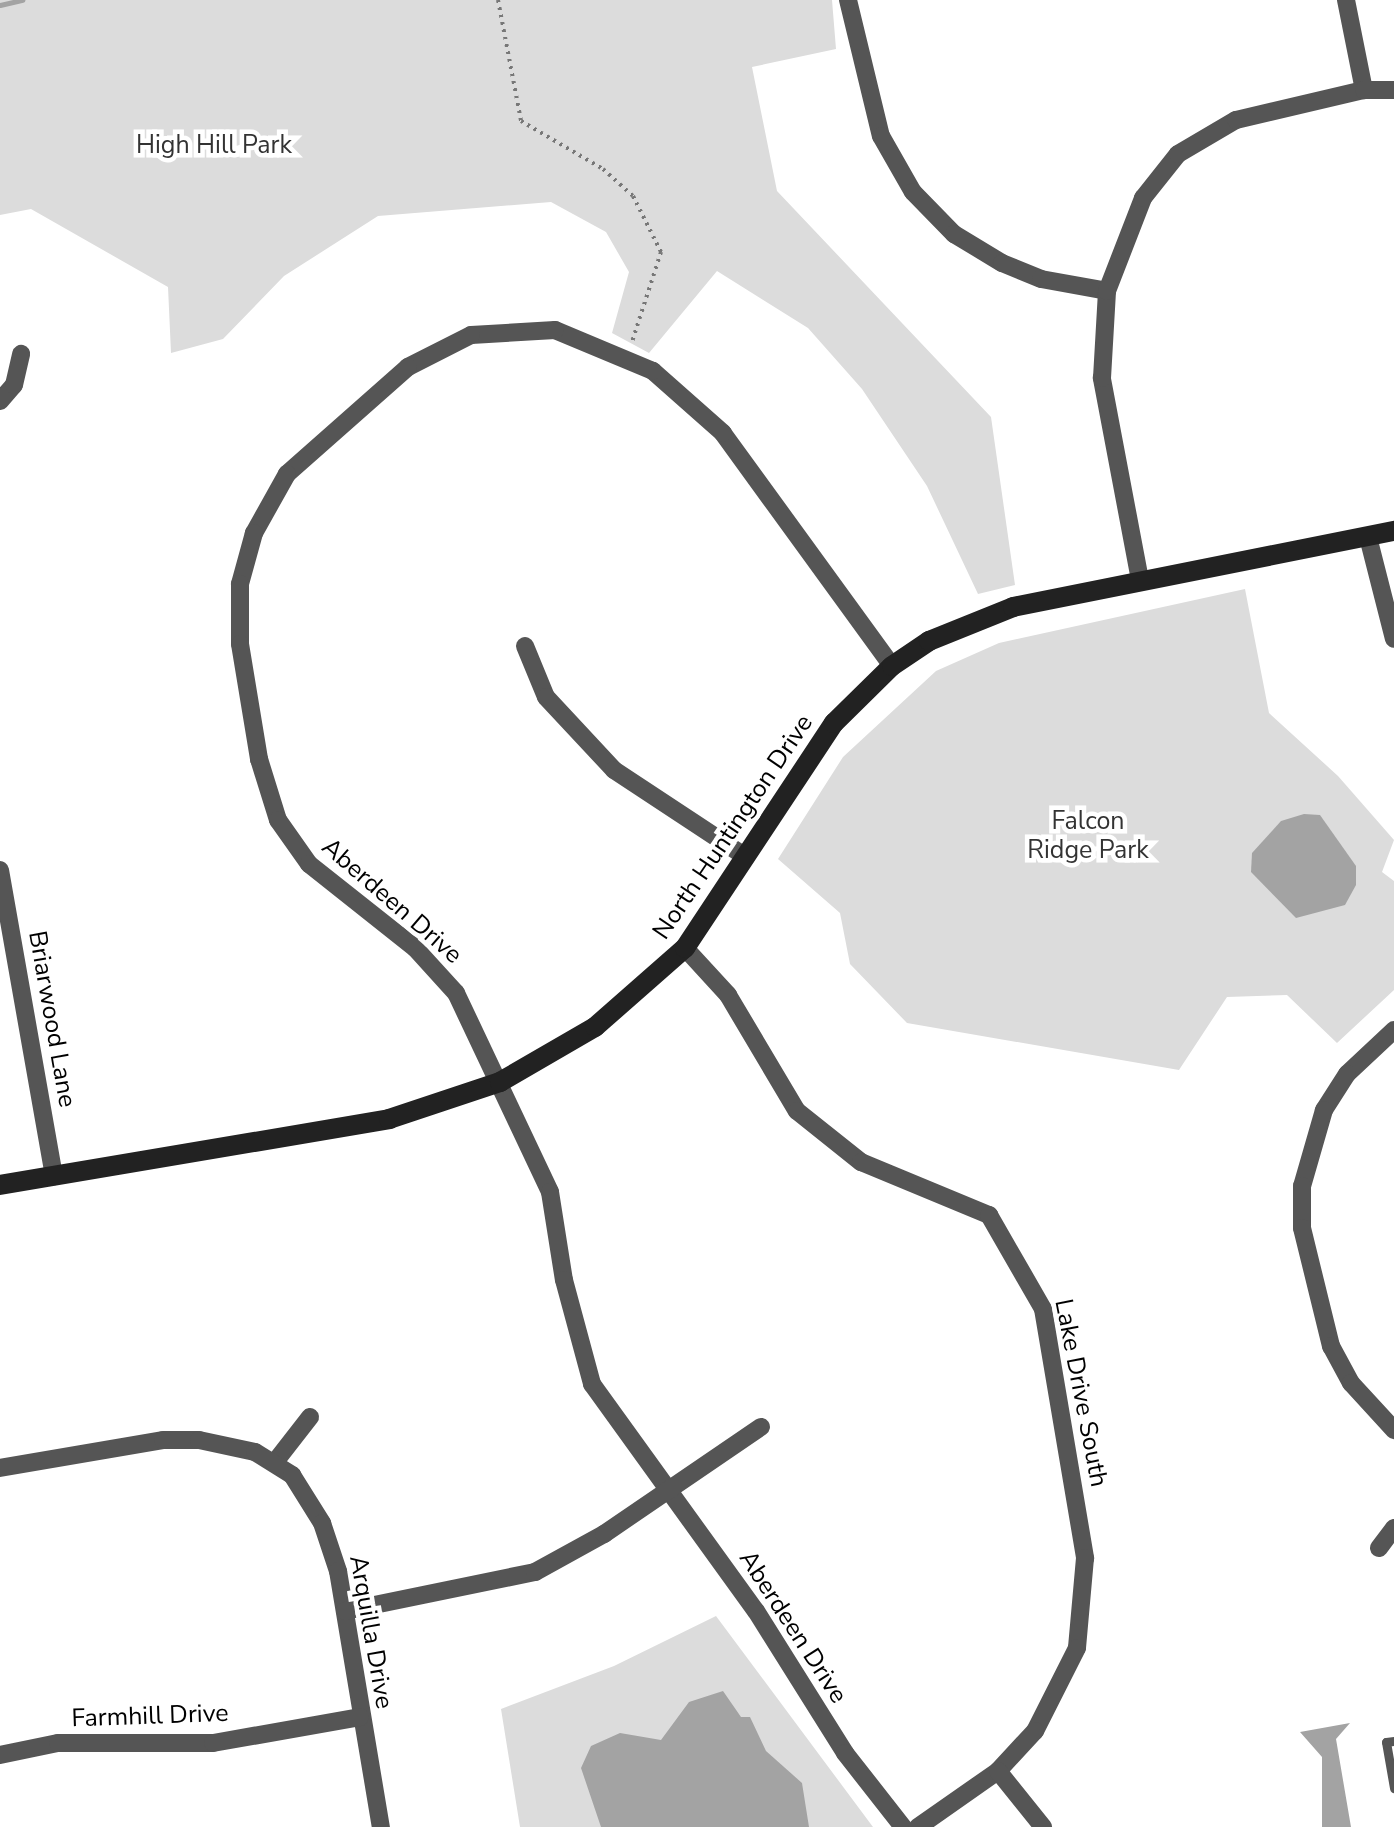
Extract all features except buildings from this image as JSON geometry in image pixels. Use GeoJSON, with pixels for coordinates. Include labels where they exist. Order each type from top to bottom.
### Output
{"type":"FeatureCollection","features":[{"type":"Feature","properties":{"kind":"street"},"geometry":{"type":"LineString","coordinates":[[848,0],[881,136],[922,202],[954,234],[1002,263],[1041,278],[1107,291]]}},
{"type":"Feature","properties":{"kind":"street"},"geometry":{"type":"LineString","coordinates":[[1346,0],[1364,90]]}},
{"type":"Feature","properties":{"kind":"street"},"geometry":{"type":"LineString","coordinates":[[1140,580],[1102,378],[1107,291],[1142,198],[1178,154],[1236,120],[1364,90],[1394,90]]}},
{"type":"Feature","properties":{"kind":"street","name":"Aberdeen Drive"},"geometry":{"type":"LineString","coordinates":[[892,666],[723,434],[676,387],[628,356],[570,334],[524,328],[439,348],[287,474],[254,533],[240,584],[243,663],[259,758],[278,820],[323,878],[438,970],[474,1023],[550,1192],[564,1280],[592,1384],[756,1611],[845,1753],[903,1827]]}},
{"type":"Feature","properties":{"kind":"street"},"geometry":{"type":"LineString","coordinates":[[0,401],[14,385],[20,354]]}},
{"type":"Feature","properties":{"kind":"street","name":"North Huntington Drive"},"geometry":{"type":"LineString","coordinates":[[0,1185],[389,1120],[500,1082],[618,1010],[684,948],[834,724],[892,666],[929,641],[1014,606],[1394,531]]}},
{"type":"Feature","properties":{"kind":"street"},"geometry":{"type":"LineString","coordinates":[[1368,537],[1394,638]]}},
{"type":"Feature","properties":{"kind":"street"},"geometry":{"type":"LineString","coordinates":[[524,646],[546,697],[614,770],[746,856]]}},
{"type":"Feature","properties":{"kind":"street","name":"Briarwood Lane"},"geometry":{"type":"LineString","coordinates":[[0,870],[54,1176]]}},
{"type":"Feature","properties":{"kind":"street","name":"Lake Drive South"},"geometry":{"type":"LineString","coordinates":[[684,948],[728,995],[797,1112],[862,1162],[989,1214],[1043,1310],[1081,1525],[1083,1620],[1054,1701],[998,1771],[918,1827]]}},
{"type":"Feature","properties":{"kind":"street"},"geometry":{"type":"LineString","coordinates":[[1394,1030],[1348,1074],[1324,1110],[1302,1186],[1302,1228],[1330,1346],[1351,1383],[1394,1430]]}},
{"type":"Feature","properties":{"kind":"street"},"geometry":{"type":"LineString","coordinates":[[0,1468],[163,1440],[232,1446],[275,1462],[310,1418]]}},
{"type":"Feature","properties":{"kind":"street"},"geometry":{"type":"LineString","coordinates":[[345,1611],[535,1572],[669,1491],[761,1427]]}},
{"type":"Feature","properties":{"kind":"street","name":"Arquilla Drive"},"geometry":{"type":"LineString","coordinates":[[275,1462],[322,1523],[345,1611],[381,1827]]}},
{"type":"Feature","properties":{"kind":"street"},"geometry":{"type":"LineString","coordinates":[[1379,1548],[1394,1528]]}},
{"type":"Feature","properties":{"kind":"street","name":"Farmhill Drive"},"geometry":{"type":"LineString","coordinates":[[0,1755],[58,1744],[213,1743],[360,1717]]}},
{"type":"Feature","properties":{"kind":"street"},"geometry":{"type":"LineString","coordinates":[[998,1771],[1043,1827]]}},
{"type":"Feature","properties":{"kind":"lane"},"geometry":{"type":"LineString","coordinates":[[1394,1741],[1386,1742],[1394,1788]]}},
{"type":"Feature","properties":{"kind":"path"},"geometry":{"type":"LineString","coordinates":[[498,0],[521,121],[603,170],[632,196],[661,252],[628,356]]}},
{"type":"Feature","properties":{"kind":"green space","name":"High Hill Park"},"geometry":{"type":"Polygon","coordinates":[[[0,0],[832,0],[836,49],[752,67],[777,191],[991,417],[1015,585],[978,594],[927,486],[862,389],[808,328],[717,271],[649,353],[612,333],[629,272],[606,232],[551,202],[378,216],[284,276],[223,339],[171,353],[168,287],[31,209],[0,215],[0,0]]]}},
{"type":"Feature","properties":{"kind":"green space","name":"Falcon Ridge Park"},"geometry":{"type":"Polygon","coordinates":[[[1245,589],[1269,713],[1338,776],[1394,840],[1382,872],[1394,881],[1394,990],[1337,1043],[1287,995],[1227,997],[1179,1070],[907,1023],[850,964],[840,913],[778,859],[843,757],[936,671],[999,643],[1245,589]]]}},
{"type":"Feature","properties":{"kind":"green space"},"geometry":{"type":"Polygon","coordinates":[[[716,1616],[873,1827],[520,1827],[501,1709],[614,1666],[716,1616]]]}},
{"type":"Feature","properties":{"kind":"shaded area"},"geometry":{"type":"Polygon","coordinates":[[[1304,814],[1320,815],[1356,866],[1356,885],[1345,905],[1296,918],[1251,872],[1252,853],[1281,821],[1304,814]]]}},
{"type":"Feature","properties":{"kind":"shaded area"},"geometry":{"type":"Polygon","coordinates":[[[723,1691],[741,1717],[750,1717],[766,1751],[802,1783],[809,1827],[601,1827],[581,1768],[591,1746],[620,1733],[661,1740],[689,1702],[723,1691]]]}},
{"type":"Feature","properties":{"kind":"shaded area"},"geometry":{"type":"Polygon","coordinates":[[[1350,1723],[1336,1739],[1351,1827],[1322,1827],[1322,1757],[1300,1732],[1350,1723]]]}},
{"type":"Feature","properties":{"kind":"waterway"},"geometry":{"type":"LineString","coordinates":[[0,5],[22,0]]}}]}
